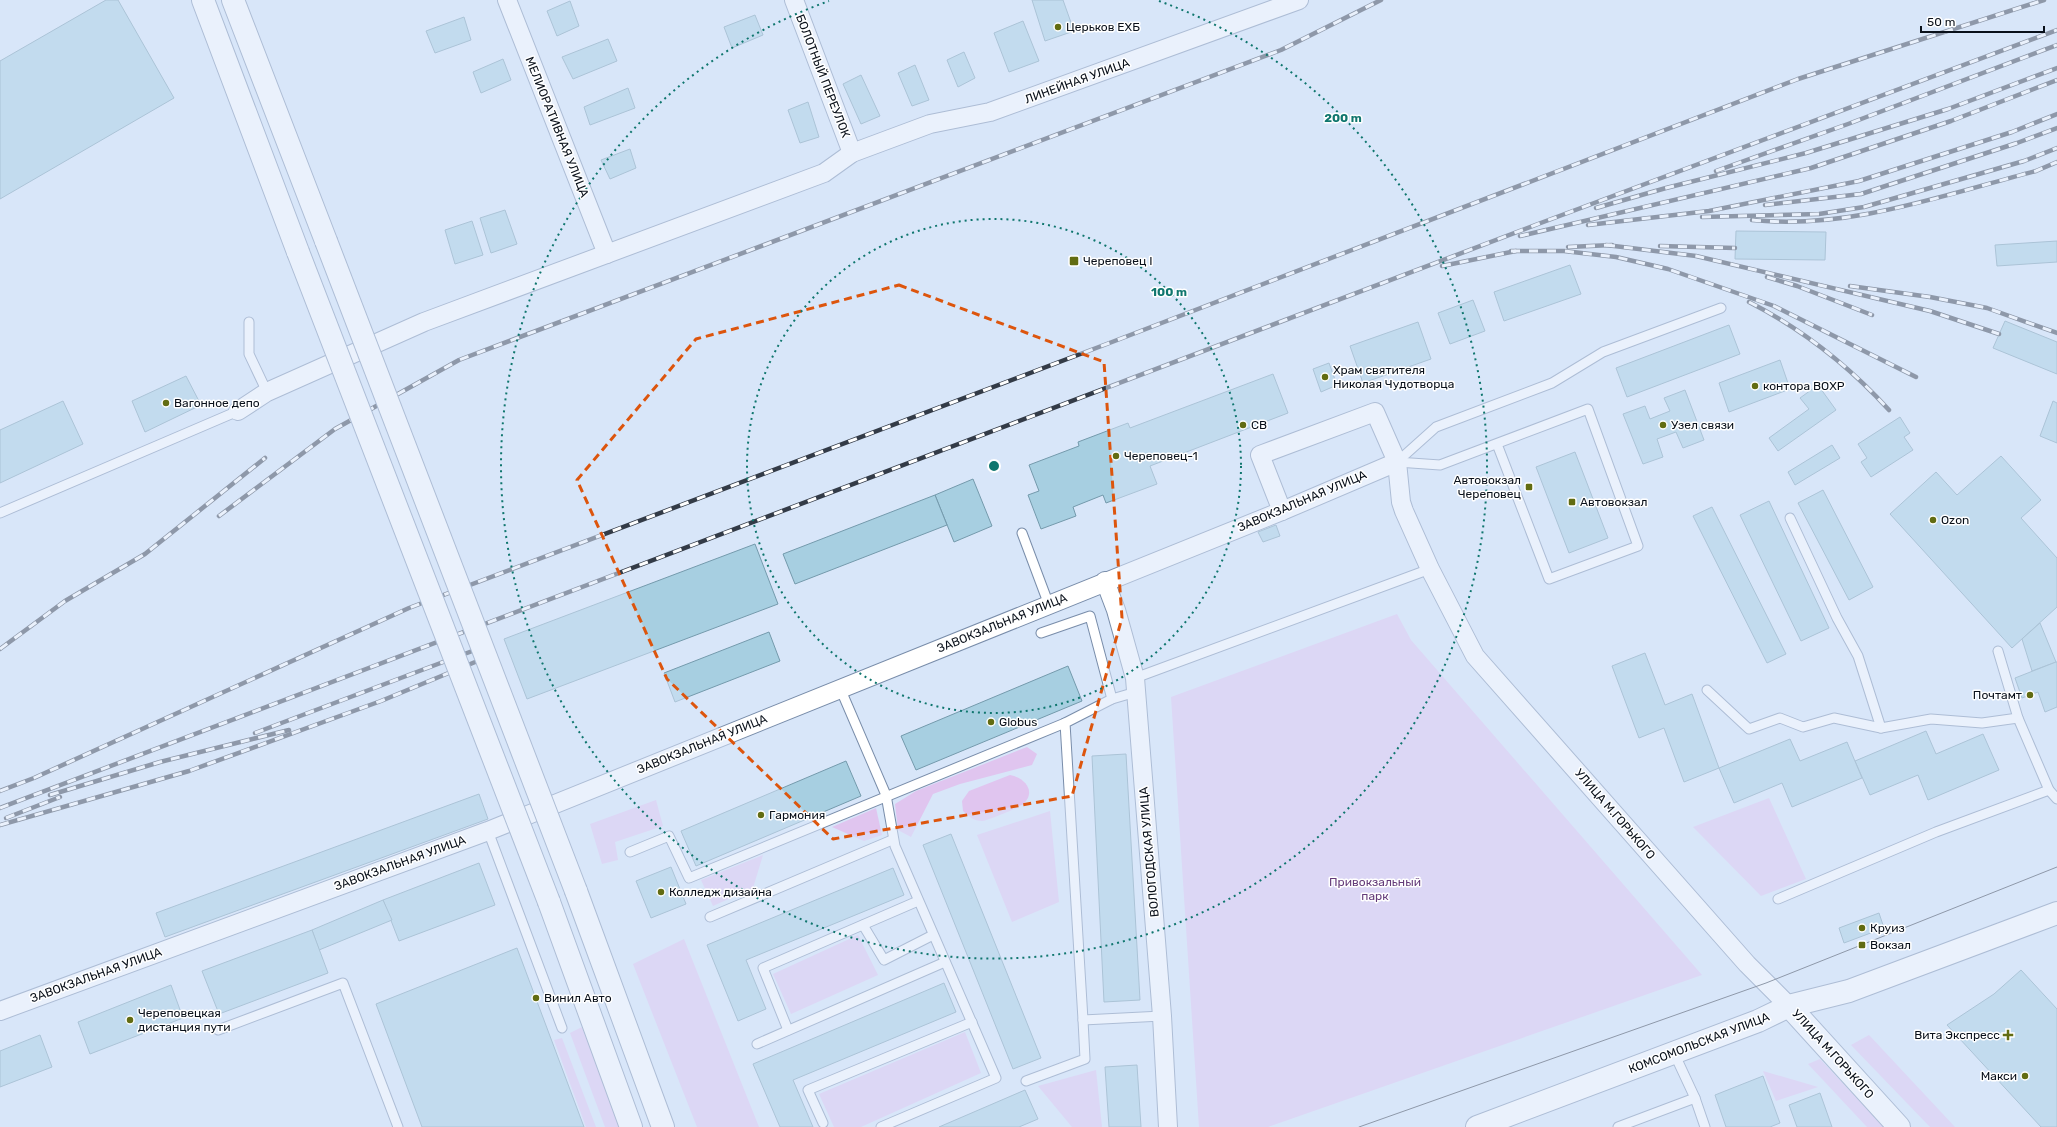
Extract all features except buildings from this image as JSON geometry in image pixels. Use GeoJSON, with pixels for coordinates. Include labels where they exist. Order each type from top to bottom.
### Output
{"type":"FeatureCollection","features":[{"type":"Feature","properties":{"kind":"main road"},"geometry":{"type":"LineString","coordinates":[[203,0],[298,252],[549,902],[631,1127]]}},
{"type":"Feature","properties":{"kind":"main road"},"geometry":{"type":"LineString","coordinates":[[234,0],[576,891],[664,1127]]}},
{"type":"Feature","properties":{"kind":"main road","name":"КОМСОМОЛЬСКАЯ УЛИЦА"},"geometry":{"type":"LineString","coordinates":[[1477,1127],[1758,1021],[1789,1006],[1849,991],[2057,913]]}},
{"type":"Feature","properties":{"kind":"main road","name":"УЛИЦА М.ГОРЬКОГО"},"geometry":{"type":"LineString","coordinates":[[1789,1006],[1899,1127]]}},
{"type":"Feature","properties":{"kind":"street","name":"МЕЛИОРАТИВНАЯ УЛИЦА"},"geometry":{"type":"LineString","coordinates":[[507,0],[607,254]]}},
{"type":"Feature","properties":{"kind":"street","name":"БОЛОТНЫЙ ПЕРЕУЛОК"},"geometry":{"type":"LineString","coordinates":[[794,0],[852,153]]}},
{"type":"Feature","properties":{"kind":"street","name":"ЛИНЕЙНАЯ УЛИЦА"},"geometry":{"type":"LineString","coordinates":[[238,411],[267,392],[424,322],[824,173],[852,153],[930,124],[990,112],[1300,0]]}},
{"type":"Feature","properties":{"kind":"street","name":"УЛИЦА М.ГОРЬКОГО"},"geometry":{"type":"LineString","coordinates":[[1282,511],[1260,455],[1375,412],[1397,462],[1401,502],[1430,569],[1475,656],[1747,964],[1789,1006]]}},
{"type":"Feature","properties":{"kind":"street","name":"ЗАВОКЗАЛЬНАЯ УЛИЦА"},"geometry":{"type":"LineString","coordinates":[[0,1010],[488,831],[1105,581],[1282,511],[1397,462]]}},
{"type":"Feature","properties":{"kind":"street","name":"ВОЛОГОДСКАЯ УЛИЦА"},"geometry":{"type":"LineString","coordinates":[[1105,581],[1116,610],[1135,685],[1162,1016],[1168,1127]]}},
{"type":"Feature","properties":{"kind":"lane"},"geometry":{"type":"LineString","coordinates":[[1397,462],[1436,427],[1552,383],[1603,352],[1721,308]]}},
{"type":"Feature","properties":{"kind":"lane"},"geometry":{"type":"LineString","coordinates":[[249,322],[249,354],[267,392]]}},
{"type":"Feature","properties":{"kind":"lane"},"geometry":{"type":"LineString","coordinates":[[1397,462],[1440,465],[1588,409],[1638,546],[1549,579],[1497,444]]}},
{"type":"Feature","properties":{"kind":"lane"},"geometry":{"type":"LineString","coordinates":[[0,513],[238,411]]}},
{"type":"Feature","properties":{"kind":"lane"},"geometry":{"type":"LineString","coordinates":[[1790,518],[1837,618],[1858,656],[1882,728]]}},
{"type":"Feature","properties":{"kind":"lane"},"geometry":{"type":"LineString","coordinates":[[1022,533],[1050,604]]}},
{"type":"Feature","properties":{"kind":"lane"},"geometry":{"type":"LineString","coordinates":[[630,852],[669,836],[689,878],[886,795],[1065,723],[1112,699],[1135,685],[1430,569]]}},
{"type":"Feature","properties":{"kind":"lane"},"geometry":{"type":"LineString","coordinates":[[1041,633],[1090,616],[1112,699]]}},
{"type":"Feature","properties":{"kind":"lane"},"geometry":{"type":"LineString","coordinates":[[1998,651],[2018,718],[2049,790],[2057,799]]}},
{"type":"Feature","properties":{"kind":"lane"},"geometry":{"type":"LineString","coordinates":[[840,688],[886,795],[892,840],[996,1078],[881,1127]]}},
{"type":"Feature","properties":{"kind":"lane"},"geometry":{"type":"LineString","coordinates":[[1707,690],[1749,730],[1780,718],[1802,727],[1834,718],[1882,728],[1930,719],[1982,722],[2018,718]]}},
{"type":"Feature","properties":{"kind":"lane"},"geometry":{"type":"LineString","coordinates":[[1026,1081],[1085,1058],[1065,723]]}},
{"type":"Feature","properties":{"kind":"lane"},"geometry":{"type":"LineString","coordinates":[[1778,899],[1936,832],[2049,790]]}},
{"type":"Feature","properties":{"kind":"lane"},"geometry":{"type":"LineString","coordinates":[[488,831],[562,1028]]}},
{"type":"Feature","properties":{"kind":"lane"},"geometry":{"type":"LineString","coordinates":[[710,917],[892,840]]}},
{"type":"Feature","properties":{"kind":"lane"},"geometry":{"type":"LineString","coordinates":[[788,1030],[763,968],[918,902]]}},
{"type":"Feature","properties":{"kind":"lane"},"geometry":{"type":"LineString","coordinates":[[863,925],[884,960],[933,935]]}},
{"type":"Feature","properties":{"kind":"lane"},"geometry":{"type":"LineString","coordinates":[[757,1044],[945,962]]}},
{"type":"Feature","properties":{"kind":"lane"},"geometry":{"type":"LineString","coordinates":[[218,1030],[343,983],[398,1127]]}},
{"type":"Feature","properties":{"kind":"lane"},"geometry":{"type":"LineString","coordinates":[[1083,1020],[1162,1016]]}},
{"type":"Feature","properties":{"kind":"lane"},"geometry":{"type":"LineString","coordinates":[[823,1123],[808,1090],[972,1022]]}},
{"type":"Feature","properties":{"kind":"lane"},"geometry":{"type":"LineString","coordinates":[[1674,1053],[1695,1098],[1706,1127]]}},
{"type":"Feature","properties":{"kind":"lane"},"geometry":{"type":"LineString","coordinates":[[1618,1127],[1695,1098]]}},
{"type":"Feature","properties":{"kind":"highlighted area"},"geometry":{"type":"Polygon","coordinates":[[[899,285],[1104,362],[1122,618],[1072,796],[833,839],[667,679],[577,480],[696,339],[899,285]]]}},
{"type":"Feature","properties":{"kind":"green space","name":"Привокзальный парк"},"geometry":{"type":"Polygon","coordinates":[[[1397,614],[1411,640],[1702,975],[1268,1127],[1199,1127],[1171,697],[1397,614]]]}},
{"type":"Feature","properties":{"kind":"green space"},"geometry":{"type":"Polygon","coordinates":[[[1027,747],[1037,754],[1032,765],[960,784],[933,794],[911,837],[898,830],[895,804],[916,791],[1027,747]]]}},
{"type":"Feature","properties":{"kind":"green space"},"geometry":{"type":"Polygon","coordinates":[[[1010,775],[1021,779],[1028,787],[1029,796],[1022,805],[982,821],[974,819],[963,811],[962,801],[969,791],[1010,775]]]}},
{"type":"Feature","properties":{"kind":"green space"},"geometry":{"type":"Polygon","coordinates":[[[1769,798],[1806,879],[1761,896],[1693,827],[1769,798]]]}},
{"type":"Feature","properties":{"kind":"green space"},"geometry":{"type":"Polygon","coordinates":[[[656,800],[663,826],[615,842],[618,860],[602,864],[590,824],[656,800]]]}},
{"type":"Feature","properties":{"kind":"green space"},"geometry":{"type":"Polygon","coordinates":[[[876,808],[882,835],[864,841],[832,827],[876,808]]]}},
{"type":"Feature","properties":{"kind":"green space"},"geometry":{"type":"Polygon","coordinates":[[[1050,811],[1059,902],[1012,922],[977,835],[1050,811]]]}},
{"type":"Feature","properties":{"kind":"green space"},"geometry":{"type":"Polygon","coordinates":[[[763,855],[753,888],[713,906],[701,880],[763,855]]]}},
{"type":"Feature","properties":{"kind":"green space"},"geometry":{"type":"Polygon","coordinates":[[[858,935],[878,975],[791,1014],[773,974],[858,935]]]}},
{"type":"Feature","properties":{"kind":"green space"},"geometry":{"type":"Polygon","coordinates":[[[684,939],[759,1127],[697,1127],[633,964],[684,939]]]}},
{"type":"Feature","properties":{"kind":"green space"},"geometry":{"type":"Polygon","coordinates":[[[582,1027],[621,1127],[605,1127],[570,1033],[582,1027]]]}},
{"type":"Feature","properties":{"kind":"green space"},"geometry":{"type":"Polygon","coordinates":[[[965,1032],[981,1073],[861,1127],[834,1127],[819,1094],[965,1032]]]}},
{"type":"Feature","properties":{"kind":"green space"},"geometry":{"type":"Polygon","coordinates":[[[1869,1035],[1955,1127],[1930,1127],[1851,1045],[1869,1035]]]}},
{"type":"Feature","properties":{"kind":"green space"},"geometry":{"type":"Polygon","coordinates":[[[562,1038],[596,1127],[586,1127],[554,1040],[562,1038]]]}},
{"type":"Feature","properties":{"kind":"green space"},"geometry":{"type":"Polygon","coordinates":[[[1820,1059],[1884,1127],[1867,1127],[1808,1064],[1820,1059]]]}},
{"type":"Feature","properties":{"kind":"green space"},"geometry":{"type":"Polygon","coordinates":[[[1096,1070],[1102,1127],[1072,1127],[1038,1086],[1096,1070]]]}},
{"type":"Feature","properties":{"kind":"green space"},"geometry":{"type":"Polygon","coordinates":[[[1763,1071],[1818,1087],[1776,1101],[1763,1071]]]}},
{"type":"Feature","properties":{"kind":"tram line"},"geometry":{"type":"LineString","coordinates":[[1359,1127],[1766,983],[2057,867]]}},
{"type":"Feature","properties":{"kind":"railway"},"geometry":{"type":"LineString","coordinates":[[219,516],[335,429],[459,360],[1281,50],[1381,0]]}},
{"type":"Feature","properties":{"kind":"railway"},"geometry":{"type":"LineString","coordinates":[[0,791],[34,778],[409,608],[1112,342],[1798,79],[2044,0]]}},
{"type":"Feature","properties":{"kind":"railway"},"geometry":{"type":"LineString","coordinates":[[0,808],[1538,224],[2057,30]]}},
{"type":"Feature","properties":{"kind":"railway"},"geometry":{"type":"LineString","coordinates":[[1716,171],[1848,124],[2057,45]]}},
{"type":"Feature","properties":{"kind":"railway"},"geometry":{"type":"LineString","coordinates":[[1596,208],[1666,188],[1806,153],[1948,109],[2057,68]]}},
{"type":"Feature","properties":{"kind":"railway"},"geometry":{"type":"LineString","coordinates":[[1520,236],[1811,168],[1951,121],[2057,80]]}},
{"type":"Feature","properties":{"kind":"railway"},"geometry":{"type":"LineString","coordinates":[[1588,225],[1709,211],[1859,181],[2012,132],[2057,114]]}},
{"type":"Feature","properties":{"kind":"railway"},"geometry":{"type":"LineString","coordinates":[[1765,205],[1861,194],[2017,143],[2057,128]]}},
{"type":"Feature","properties":{"kind":"railway"},"geometry":{"type":"LineString","coordinates":[[1702,217],[1819,214],[1864,207],[2024,161],[2057,148]]}},
{"type":"Feature","properties":{"kind":"railway"},"geometry":{"type":"LineString","coordinates":[[1752,220],[1788,222],[1824,220],[1860,215],[1931,200],[2036,171],[2057,162]]}},
{"type":"Feature","properties":{"kind":"railway"},"geometry":{"type":"LineString","coordinates":[[1606,245],[1696,256],[1930,311],[1999,334]]}},
{"type":"Feature","properties":{"kind":"railway"},"geometry":{"type":"LineString","coordinates":[[1568,247],[1612,245]]}},
{"type":"Feature","properties":{"kind":"railway"},"geometry":{"type":"LineString","coordinates":[[1660,246],[1735,248]]}},
{"type":"Feature","properties":{"kind":"railway"},"geometry":{"type":"LineString","coordinates":[[1511,251],[1564,251],[1616,257],[1668,269],[1774,306],[1916,377]]}},
{"type":"Feature","properties":{"kind":"railway"},"geometry":{"type":"LineString","coordinates":[[1442,266],[1516,251]]}},
{"type":"Feature","properties":{"kind":"railway"},"geometry":{"type":"LineString","coordinates":[[1767,277],[1797,286],[1872,315]]}},
{"type":"Feature","properties":{"kind":"railway"},"geometry":{"type":"LineString","coordinates":[[1850,286],[1930,297],[1987,308],[2057,333]]}},
{"type":"Feature","properties":{"kind":"railway"},"geometry":{"type":"LineString","coordinates":[[1749,302],[1787,324],[1824,349],[1857,378],[1889,410]]}},
{"type":"Feature","properties":{"kind":"railway"},"geometry":{"type":"LineString","coordinates":[[0,649],[65,601],[145,554],[265,458]]}},
{"type":"Feature","properties":{"kind":"railway"},"geometry":{"type":"LineString","coordinates":[[255,733],[475,650]]}},
{"type":"Feature","properties":{"kind":"railway"},"geometry":{"type":"LineString","coordinates":[[0,825],[189,771],[381,701],[480,660]]}},
{"type":"Feature","properties":{"kind":"railway"},"geometry":{"type":"LineString","coordinates":[[50,795],[160,762],[289,730]]}},
{"type":"Feature","properties":{"kind":"railway"},"geometry":{"type":"LineString","coordinates":[[6,818],[60,797]]}},
{"type":"Feature","properties":{"kind":"place","name":"Церьков ЕХБ"},"geometry":{"type":"Point","coordinates":[1058,27]}},
{"type":"Feature","properties":{"kind":"place","name":"Череповец I"},"geometry":{"type":"Point","coordinates":[1074,261]}},
{"type":"Feature","properties":{"kind":"place","name":"Храм святителя Николая Чудотворца"},"geometry":{"type":"Point","coordinates":[1325,377]}},
{"type":"Feature","properties":{"kind":"place","name":"контора ВОХР"},"geometry":{"type":"Point","coordinates":[1755,386]}},
{"type":"Feature","properties":{"kind":"place","name":"Вагонное депо"},"geometry":{"type":"Point","coordinates":[166,403]}},
{"type":"Feature","properties":{"kind":"place","name":"СВ"},"geometry":{"type":"Point","coordinates":[1243,425]}},
{"type":"Feature","properties":{"kind":"place","name":"Узел связи"},"geometry":{"type":"Point","coordinates":[1663,425]}},
{"type":"Feature","properties":{"kind":"place","name":"Череповец-1"},"geometry":{"type":"Point","coordinates":[1116,456]}},
{"type":"Feature","properties":{"kind":"place","name":"Автовокзал Череповец"},"geometry":{"type":"Point","coordinates":[1529,487]}},
{"type":"Feature","properties":{"kind":"place","name":"Автовокзал"},"geometry":{"type":"Point","coordinates":[1572,502]}},
{"type":"Feature","properties":{"kind":"place","name":"Ozon"},"geometry":{"type":"Point","coordinates":[1933,520]}},
{"type":"Feature","properties":{"kind":"place","name":"Почтамт"},"geometry":{"type":"Point","coordinates":[2030,695]}},
{"type":"Feature","properties":{"kind":"place","name":"Globus"},"geometry":{"type":"Point","coordinates":[991,722]}},
{"type":"Feature","properties":{"kind":"place","name":"Гармония"},"geometry":{"type":"Point","coordinates":[761,815]}},
{"type":"Feature","properties":{"kind":"place","name":"Колледж дизайна"},"geometry":{"type":"Point","coordinates":[661,892]}},
{"type":"Feature","properties":{"kind":"place","name":"Круиз"},"geometry":{"type":"Point","coordinates":[1862,928]}},
{"type":"Feature","properties":{"kind":"place","name":"Вокзал"},"geometry":{"type":"Point","coordinates":[1862,945]}},
{"type":"Feature","properties":{"kind":"place","name":"Винил Авто"},"geometry":{"type":"Point","coordinates":[536,998]}},
{"type":"Feature","properties":{"kind":"place","name":"Череповецкая дистанция пути"},"geometry":{"type":"Point","coordinates":[130,1020]}},
{"type":"Feature","properties":{"kind":"place","name":"Вита Экспресс"},"geometry":{"type":"Point","coordinates":[2008,1035]}},
{"type":"Feature","properties":{"kind":"place","name":"Макси"},"geometry":{"type":"Point","coordinates":[2025,1076]}}]}
